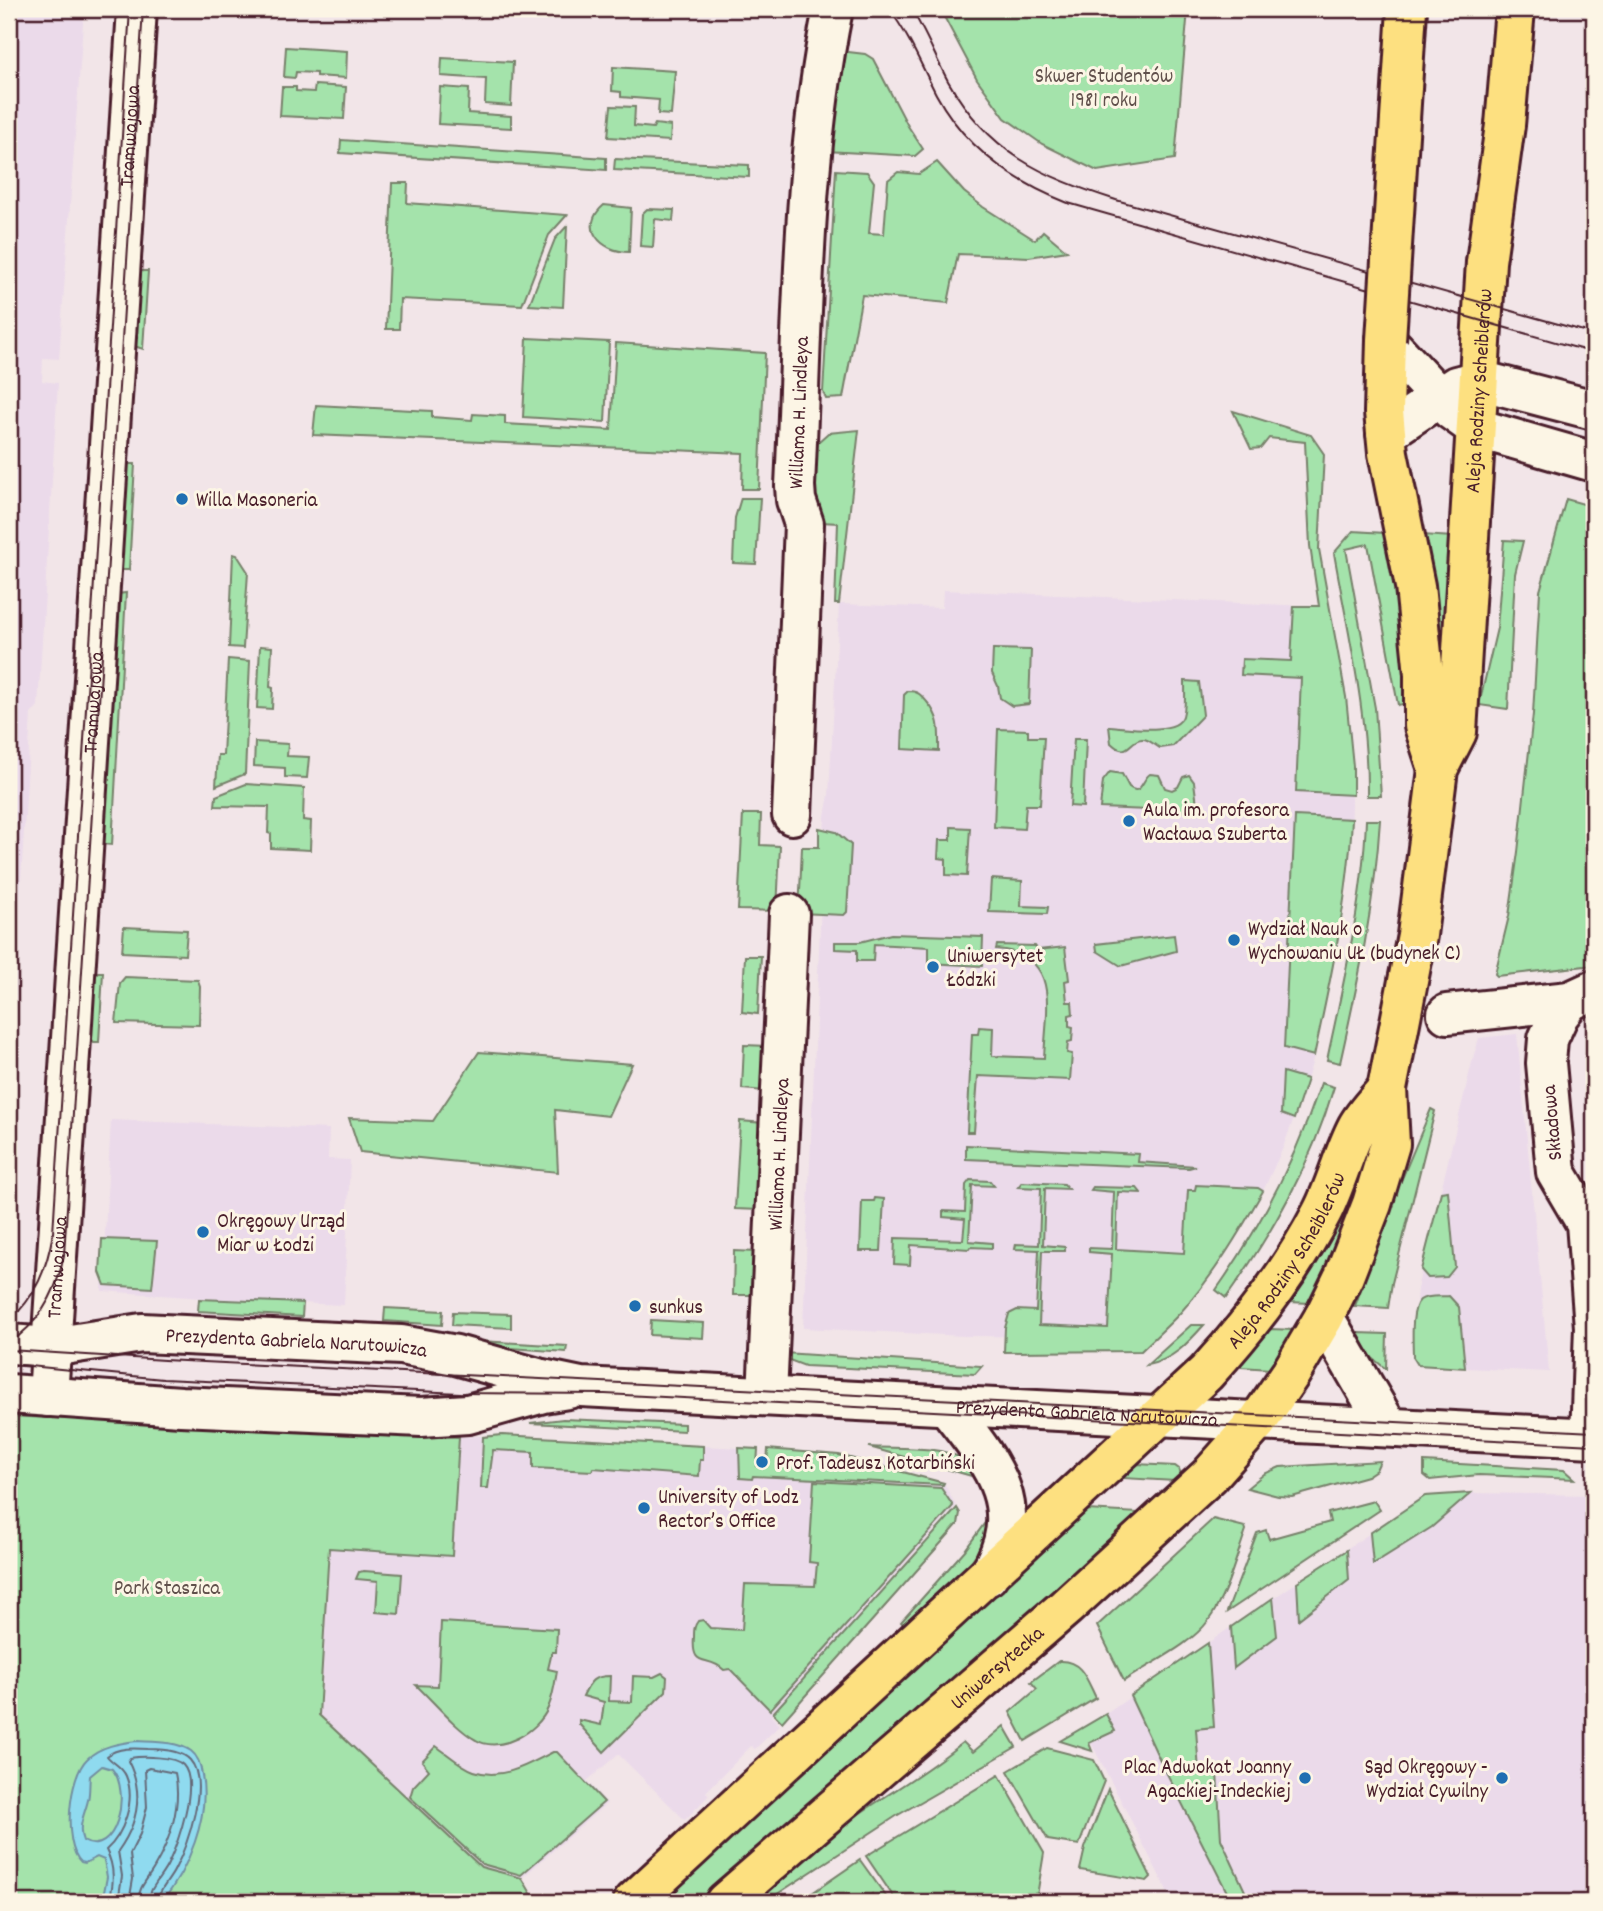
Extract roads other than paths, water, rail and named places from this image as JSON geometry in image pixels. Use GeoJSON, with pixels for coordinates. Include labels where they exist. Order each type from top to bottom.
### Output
{"type":"FeatureCollection","features":[{"type":"Feature","properties":{"kind":"main road","name":"Aleja Rodziny Scheiblerów"},"geometry":{"type":"LineString","coordinates":[[1407,9],[1386,340],[1385,433],[1419,619],[1424,674],[1424,726],[1438,769]]}},
{"type":"Feature","properties":{"kind":"main road","name":"Aleja Rodziny Scheiblerów"},"geometry":{"type":"LineString","coordinates":[[1258,1421],[1291,1373],[1324,1317],[1357,1245],[1390,1144],[1387,1089],[1417,935],[1438,769],[1457,732],[1488,236],[1505,125],[1515,9]]}},
{"type":"Feature","properties":{"kind":"main road","name":"Aleja Rodziny Scheiblerów"},"geometry":{"type":"LineString","coordinates":[[1161,1415],[1206,1373],[1234,1342],[1280,1283],[1322,1212],[1357,1126],[1387,1089]]}},
{"type":"Feature","properties":{"kind":"main road"},"geometry":{"type":"LineString","coordinates":[[633,1902],[1161,1415]]}},
{"type":"Feature","properties":{"kind":"main road","name":"Uniwersytecka"},"geometry":{"type":"LineString","coordinates":[[725,1902],[1066,1607],[1209,1476],[1258,1421]]}},
{"type":"Feature","properties":{"kind":"street","name":"Tramwajowa"},"geometry":{"type":"LineString","coordinates":[[48,1397],[137,9]]}},
{"type":"Feature","properties":{"kind":"street","name":"Williama H. Lindleya"},"geometry":{"type":"LineString","coordinates":[[792,815],[804,524],[796,500],[795,486],[807,223],[817,95],[833,9]]}},
{"type":"Feature","properties":{"kind":"street","name":"Aleja Rodziny Scheiblerów"},"geometry":{"type":"LineString","coordinates":[[1385,433],[1437,397],[1386,340]]}},
{"type":"Feature","properties":{"kind":"street"},"geometry":{"type":"LineString","coordinates":[[1577,405],[1479,380],[1456,386],[1437,397],[1451,410],[1475,442],[1546,449],[1594,462]]}},
{"type":"Feature","properties":{"kind":"street","name":"Williama H. Lindleya"},"geometry":{"type":"LineString","coordinates":[[767,1396],[789,914]]}},
{"type":"Feature","properties":{"kind":"street"},"geometry":{"type":"LineString","coordinates":[[1447,1014],[1582,995]]}},
{"type":"Feature","properties":{"kind":"street","name":"Składowa"},"geometry":{"type":"LineString","coordinates":[[1582,995],[1551,1029],[1546,1063],[1556,1172],[1586,1223],[1594,1327],[1591,1363],[1592,1438]]}},
{"type":"Feature","properties":{"kind":"street"},"geometry":{"type":"LineString","coordinates":[[1324,1317],[1388,1427]]}},
{"type":"Feature","properties":{"kind":"street","name":"Prezydenta Gabriela Narutowicza"},"geometry":{"type":"LineString","coordinates":[[9,1344],[51,1347],[142,1333],[401,1345],[456,1355],[525,1375],[581,1387],[1592,1438]]}},
{"type":"Feature","properties":{"kind":"street","name":"Prezydenta Gabriela Narutowicza"},"geometry":{"type":"LineString","coordinates":[[9,1394],[421,1418],[468,1414],[581,1387]]}},
{"type":"Feature","properties":{"kind":"street"},"geometry":{"type":"LineString","coordinates":[[947,1406],[990,1463],[1003,1490],[1007,1512],[1004,1539],[996,1563],[988,1576]]}},
{"type":"Feature","properties":{"kind":"water"},"geometry":{"type":"Polygon","coordinates":[[[137,1741],[179,1745],[196,1756],[201,1768],[204,1791],[200,1825],[188,1859],[162,1902],[102,1902],[107,1877],[104,1860],[97,1857],[85,1863],[81,1862],[71,1841],[72,1794],[87,1759],[110,1746],[137,1741]],[[102,1766],[90,1776],[89,1797],[81,1825],[83,1841],[95,1844],[104,1841],[117,1820],[121,1792],[112,1769],[102,1766]]]}},
{"type":"Feature","properties":{"kind":"tram line"},"geometry":{"type":"LineString","coordinates":[[9,1321],[26,1302],[39,1281],[53,1233],[130,9]]}},
{"type":"Feature","properties":{"kind":"tram line"},"geometry":{"type":"LineString","coordinates":[[9,1343],[30,1326],[46,1305],[57,1281],[64,1255],[143,9]]}},
{"type":"Feature","properties":{"kind":"tram line"},"geometry":{"type":"LineString","coordinates":[[889,9],[909,40],[936,94],[961,131],[1009,173],[1047,194],[1068,203],[1594,353]]}},
{"type":"Feature","properties":{"kind":"tram line"},"geometry":{"type":"LineString","coordinates":[[911,9],[964,106],[999,144],[1041,171],[1116,200],[1594,334]]}},
{"type":"Feature","properties":{"kind":"tram line"},"geometry":{"type":"LineString","coordinates":[[9,1350],[1594,1432]]}},
{"type":"Feature","properties":{"kind":"tram line"},"geometry":{"type":"LineString","coordinates":[[9,1364],[163,1379],[460,1393],[605,1394],[1594,1445]]}},
{"type":"Feature","properties":{"kind":"place","name":"Willa Masoneria"},"geometry":{"type":"Point","coordinates":[182,499]}},
{"type":"Feature","properties":{"kind":"place","name":"Aula im. profesora Wacława Szuberta"},"geometry":{"type":"Point","coordinates":[1129,821]}},
{"type":"Feature","properties":{"kind":"place","name":"Wydział Nauk o Wychowaniu UŁ (budynek C)"},"geometry":{"type":"Point","coordinates":[1234,940]}},
{"type":"Feature","properties":{"kind":"place","name":"Uniwersytet Łódzki"},"geometry":{"type":"Point","coordinates":[933,967]}},
{"type":"Feature","properties":{"kind":"place","name":"Okręgowy Urząd Miar w Łodzi"},"geometry":{"type":"Point","coordinates":[203,1232]}},
{"type":"Feature","properties":{"kind":"place","name":"sunkus"},"geometry":{"type":"Point","coordinates":[635,1306]}},
{"type":"Feature","properties":{"kind":"place","name":"Prof. Tadeusz Kotarbiński"},"geometry":{"type":"Point","coordinates":[762,1462]}},
{"type":"Feature","properties":{"kind":"place","name":"University of Lodz Rector’s Office"},"geometry":{"type":"Point","coordinates":[644,1508]}},
{"type":"Feature","properties":{"kind":"place","name":"Plac Adwokat Joanny Agackiej-Indeckiej"},"geometry":{"type":"Point","coordinates":[1305,1778]}},
{"type":"Feature","properties":{"kind":"place","name":"Sąd Okręgowy - Wydział Cywilny"},"geometry":{"type":"Point","coordinates":[1502,1778]}},
{"type":"Feature","properties":{"kind":"park label","name":"Skwer Studentów 1981 roku"},"geometry":{"type":"Point","coordinates":[1104,87]}},
{"type":"Feature","properties":{"kind":"park label","name":"Park Staszica"},"geometry":{"type":"Point","coordinates":[167,1587]}}]}
